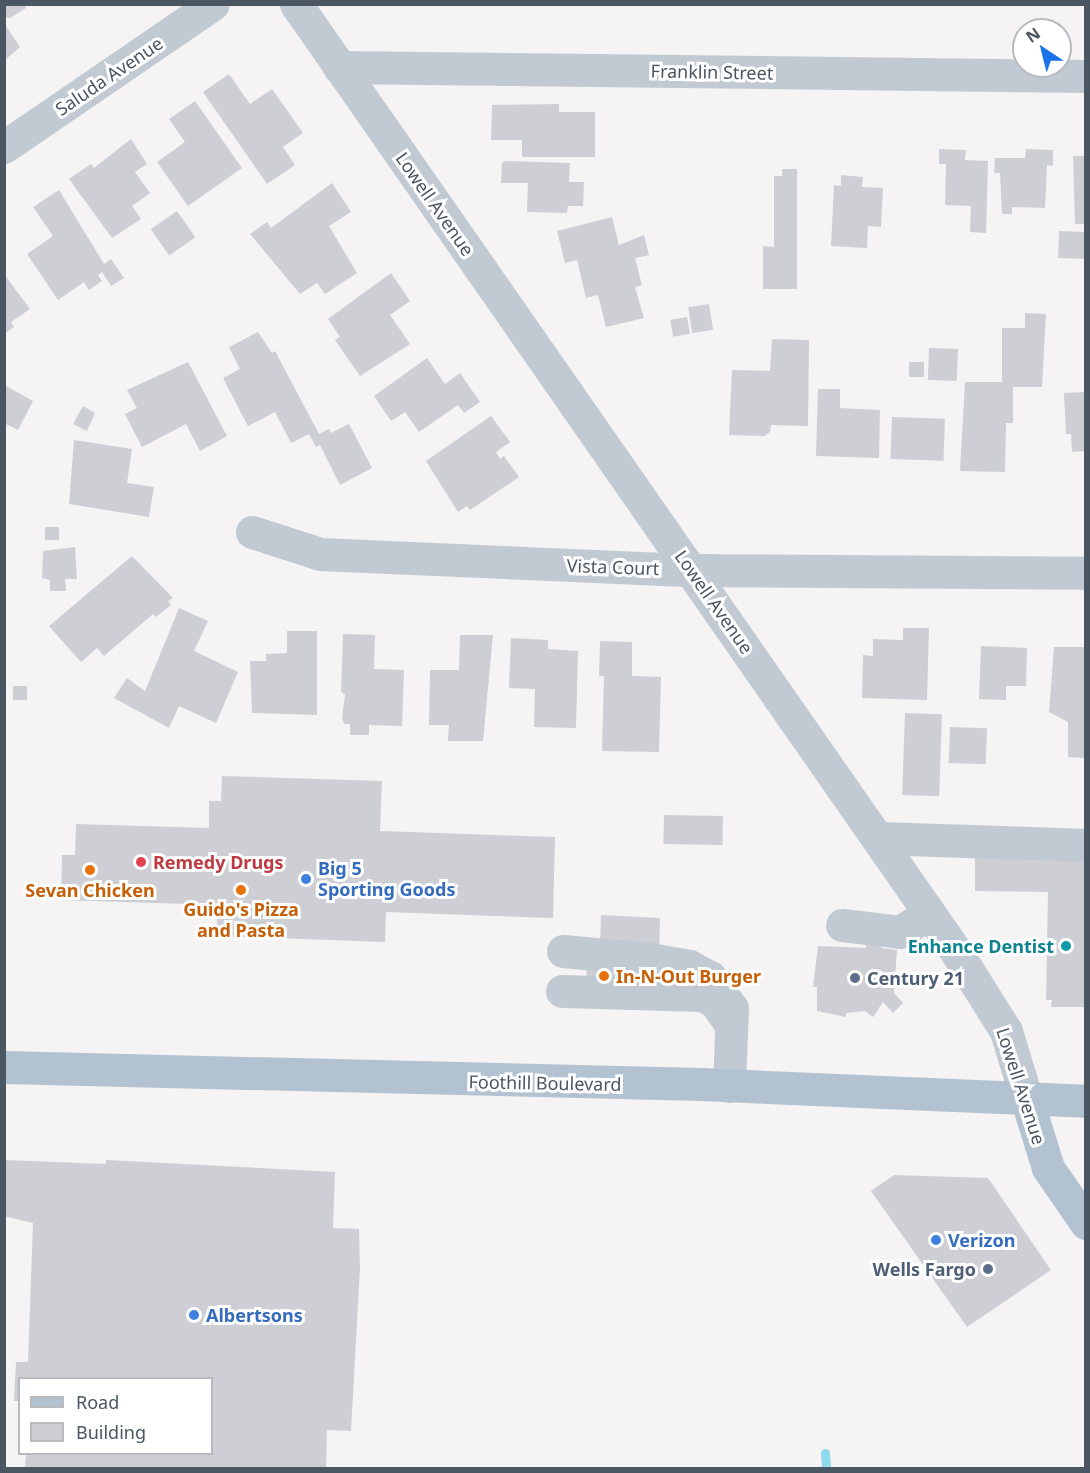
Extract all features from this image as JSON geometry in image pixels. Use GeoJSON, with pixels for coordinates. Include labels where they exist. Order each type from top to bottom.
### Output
{"type":"FeatureCollection","features":[{"type":"Feature","properties":{"kind":"main road","name":"Foothill Boulevard"},"geometry":{"type":"LineString","coordinates":[[4,1067],[729,1086],[1086,1101]]}},
{"type":"Feature","properties":{"kind":"main road","name":"Lowell Avenue"},"geometry":{"type":"LineString","coordinates":[[1028,1100],[1048,1168],[1086,1223]]}},
{"type":"Feature","properties":{"kind":"street","name":"Saluda Avenue"},"geometry":{"type":"LineString","coordinates":[[4,147],[213,4]]}},
{"type":"Feature","properties":{"kind":"street","name":"Lowell Avenue"},"geometry":{"type":"LineString","coordinates":[[296,4],[929,913],[1006,1031],[1028,1100]]}},
{"type":"Feature","properties":{"kind":"street","name":"Franklin Street"},"geometry":{"type":"LineString","coordinates":[[339,67],[1086,76]]}},
{"type":"Feature","properties":{"kind":"street","name":"Vista Court"},"geometry":{"type":"LineString","coordinates":[[252,532],[320,554],[692,570],[1086,573]]}},
{"type":"Feature","properties":{"kind":"street"},"geometry":{"type":"LineString","coordinates":[[878,838],[1086,845]]}},
{"type":"Feature","properties":{"kind":"street"},"geometry":{"type":"LineString","coordinates":[[842,925],[900,932],[929,913]]}},
{"type":"Feature","properties":{"kind":"street"},"geometry":{"type":"LineString","coordinates":[[563,951],[689,966],[710,977],[728,997],[732,1008],[734,1034],[729,1086]]}},
{"type":"Feature","properties":{"kind":"street"},"geometry":{"type":"LineString","coordinates":[[562,991],[702,995],[724,1013],[734,1034]]}},
{"type":"Feature","properties":{"kind":"building"},"geometry":{"type":"Polygon","coordinates":[[[4,4],[24,4],[26,8],[10,18],[4,17],[4,4]]]}},
{"type":"Feature","properties":{"kind":"building"},"geometry":{"type":"Polygon","coordinates":[[[4,23],[20,47],[4,61],[4,23]]]}},
{"type":"Feature","properties":{"kind":"building"},"geometry":{"type":"Polygon","coordinates":[[[229,74],[250,104],[272,89],[303,133],[283,147],[295,165],[267,184],[203,92],[229,74]]]}},
{"type":"Feature","properties":{"kind":"building"},"geometry":{"type":"Polygon","coordinates":[[[195,101],[242,168],[188,206],[157,162],[185,142],[169,119],[195,101]]]}},
{"type":"Feature","properties":{"kind":"building"},"geometry":{"type":"Polygon","coordinates":[[[559,104],[559,112],[595,112],[595,157],[522,157],[522,140],[491,140],[492,105],[559,104]]]}},
{"type":"Feature","properties":{"kind":"building"},"geometry":{"type":"Polygon","coordinates":[[[131,139],[147,164],[135,172],[150,193],[132,206],[141,219],[112,238],[69,179],[91,164],[94,168],[131,139]]]}},
{"type":"Feature","properties":{"kind":"building"},"geometry":{"type":"Polygon","coordinates":[[[939,149],[966,150],[965,160],[988,161],[986,233],[970,232],[971,206],[945,205],[946,164],[939,164],[939,149]]]}},
{"type":"Feature","properties":{"kind":"building"},"geometry":{"type":"Polygon","coordinates":[[[1026,149],[1053,150],[1053,166],[1047,165],[1045,208],[1012,207],[1012,214],[1002,214],[1000,173],[994,173],[995,158],[1025,158],[1026,149]]]}},
{"type":"Feature","properties":{"kind":"building"},"geometry":{"type":"Polygon","coordinates":[[[1073,156],[1086,156],[1086,224],[1075,224],[1073,156]]]}},
{"type":"Feature","properties":{"kind":"building"},"geometry":{"type":"Polygon","coordinates":[[[505,161],[570,163],[569,182],[584,182],[583,206],[568,206],[567,213],[527,212],[528,183],[501,183],[502,163],[505,161]]]}},
{"type":"Feature","properties":{"kind":"building"},"geometry":{"type":"Polygon","coordinates":[[[782,169],[797,169],[797,289],[763,289],[763,246],[774,247],[774,176],[782,176],[782,169]]]}},
{"type":"Feature","properties":{"kind":"building"},"geometry":{"type":"Polygon","coordinates":[[[841,175],[863,177],[862,187],[883,188],[881,227],[868,226],[867,248],[831,246],[834,185],[841,186],[841,175]]]}},
{"type":"Feature","properties":{"kind":"building"},"geometry":{"type":"Polygon","coordinates":[[[332,183],[351,212],[329,226],[357,273],[325,294],[317,283],[300,294],[250,234],[267,222],[271,228],[332,183]]]}},
{"type":"Feature","properties":{"kind":"building"},"geometry":{"type":"Polygon","coordinates":[[[59,190],[104,264],[111,259],[124,278],[111,286],[102,272],[98,275],[102,281],[89,290],[84,282],[58,300],[27,254],[53,236],[33,207],[59,190]]]}},
{"type":"Feature","properties":{"kind":"building"},"geometry":{"type":"Polygon","coordinates":[[[177,211],[195,237],[169,256],[151,229],[177,211]]]}},
{"type":"Feature","properties":{"kind":"building"},"geometry":{"type":"Polygon","coordinates":[[[612,217],[619,245],[644,235],[649,255],[635,258],[642,285],[635,287],[644,318],[606,327],[598,295],[586,298],[577,260],[565,263],[557,231],[612,217]]]}},
{"type":"Feature","properties":{"kind":"building"},"geometry":{"type":"Polygon","coordinates":[[[1059,231],[1086,232],[1085,259],[1058,258],[1059,231]]]}},
{"type":"Feature","properties":{"kind":"building"},"geometry":{"type":"Polygon","coordinates":[[[391,273],[410,301],[390,315],[410,344],[360,376],[335,340],[340,337],[328,319],[391,273]]]}},
{"type":"Feature","properties":{"kind":"building"},"geometry":{"type":"Polygon","coordinates":[[[4,274],[30,309],[11,322],[14,327],[4,334],[4,274]]]}},
{"type":"Feature","properties":{"kind":"building"},"geometry":{"type":"Polygon","coordinates":[[[709,304],[713,330],[692,333],[688,307],[709,304]]]}},
{"type":"Feature","properties":{"kind":"building"},"geometry":{"type":"Polygon","coordinates":[[[1025,313],[1046,314],[1042,387],[1013,387],[1013,423],[1006,423],[1005,472],[960,471],[965,382],[1002,382],[1002,328],[1025,328],[1025,313]]]}},
{"type":"Feature","properties":{"kind":"building"},"geometry":{"type":"Polygon","coordinates":[[[687,317],[690,334],[673,337],[670,320],[687,317]]]}},
{"type":"Feature","properties":{"kind":"building"},"geometry":{"type":"Polygon","coordinates":[[[258,332],[272,353],[275,351],[319,434],[329,429],[331,433],[349,424],[372,468],[340,485],[320,445],[316,447],[309,434],[291,443],[275,412],[248,426],[223,378],[240,369],[229,347],[258,332]]]}},
{"type":"Feature","properties":{"kind":"building"},"geometry":{"type":"Polygon","coordinates":[[[772,339],[809,340],[808,426],[771,425],[770,432],[764,436],[729,435],[732,370],[770,371],[772,339]]]}},
{"type":"Feature","properties":{"kind":"building"},"geometry":{"type":"Polygon","coordinates":[[[929,348],[958,349],[957,381],[928,380],[929,348]]]}},
{"type":"Feature","properties":{"kind":"building"},"geometry":{"type":"Polygon","coordinates":[[[427,358],[445,384],[460,373],[480,402],[464,413],[458,405],[419,432],[405,412],[391,421],[374,396],[427,358]]]}},
{"type":"Feature","properties":{"kind":"building"},"geometry":{"type":"Polygon","coordinates":[[[188,362],[227,436],[200,451],[186,424],[142,447],[125,414],[137,408],[127,390],[188,362]]]}},
{"type":"Feature","properties":{"kind":"building"},"geometry":{"type":"Polygon","coordinates":[[[909,362],[924,362],[924,377],[909,377],[909,362]]]}},
{"type":"Feature","properties":{"kind":"building"},"geometry":{"type":"Polygon","coordinates":[[[6,386],[33,401],[18,430],[4,423],[6,386]]]}},
{"type":"Feature","properties":{"kind":"building"},"geometry":{"type":"Polygon","coordinates":[[[818,389],[840,389],[840,408],[880,410],[879,458],[816,456],[818,389]]]}},
{"type":"Feature","properties":{"kind":"building"},"geometry":{"type":"Polygon","coordinates":[[[1086,392],[1086,451],[1072,452],[1071,434],[1066,434],[1064,393],[1086,392]]]}},
{"type":"Feature","properties":{"kind":"building"},"geometry":{"type":"Polygon","coordinates":[[[83,406],[95,413],[87,431],[73,424],[83,406]]]}},
{"type":"Feature","properties":{"kind":"building"},"geometry":{"type":"Polygon","coordinates":[[[491,416],[510,442],[496,452],[500,459],[504,456],[519,477],[470,510],[467,506],[458,512],[426,461],[491,416]]]}},
{"type":"Feature","properties":{"kind":"building"},"geometry":{"type":"Polygon","coordinates":[[[892,417],[945,419],[944,461],[891,459],[892,417]]]}},
{"type":"Feature","properties":{"kind":"building"},"geometry":{"type":"Polygon","coordinates":[[[74,440],[132,449],[127,483],[154,487],[149,517],[69,504],[74,440]]]}},
{"type":"Feature","properties":{"kind":"building"},"geometry":{"type":"Polygon","coordinates":[[[45,527],[59,527],[59,540],[45,540],[45,527]]]}},
{"type":"Feature","properties":{"kind":"building"},"geometry":{"type":"Polygon","coordinates":[[[75,547],[77,579],[65,579],[66,591],[50,591],[50,580],[42,578],[43,551],[75,547]]]}},
{"type":"Feature","properties":{"kind":"building"},"geometry":{"type":"Polygon","coordinates":[[[132,556],[173,598],[168,601],[171,605],[156,617],[153,614],[104,656],[97,648],[81,662],[49,626],[132,556]]]}},
{"type":"Feature","properties":{"kind":"building"},"geometry":{"type":"Polygon","coordinates":[[[179,608],[208,621],[194,651],[238,672],[216,723],[179,706],[169,728],[114,698],[127,678],[145,691],[179,608]]]}},
{"type":"Feature","properties":{"kind":"building"},"geometry":{"type":"Polygon","coordinates":[[[903,628],[929,628],[927,700],[862,698],[863,655],[873,656],[873,639],[903,640],[903,628]]]}},
{"type":"Feature","properties":{"kind":"building"},"geometry":{"type":"Polygon","coordinates":[[[287,631],[317,631],[317,715],[252,713],[250,661],[266,661],[266,654],[287,653],[287,631]]]}},
{"type":"Feature","properties":{"kind":"building"},"geometry":{"type":"Polygon","coordinates":[[[343,634],[375,635],[374,669],[404,670],[402,726],[369,725],[369,735],[350,735],[350,724],[344,724],[342,718],[345,695],[341,691],[343,634]]]}},
{"type":"Feature","properties":{"kind":"building"},"geometry":{"type":"Polygon","coordinates":[[[460,635],[493,635],[483,741],[448,741],[449,725],[429,725],[430,670],[459,670],[460,635]]]}},
{"type":"Feature","properties":{"kind":"building"},"geometry":{"type":"Polygon","coordinates":[[[511,638],[548,640],[548,649],[578,651],[576,728],[534,727],[535,689],[509,688],[511,638]]]}},
{"type":"Feature","properties":{"kind":"building"},"geometry":{"type":"Polygon","coordinates":[[[600,641],[632,642],[632,676],[661,677],[659,752],[602,751],[604,676],[599,676],[600,641]]]}},
{"type":"Feature","properties":{"kind":"building"},"geometry":{"type":"Polygon","coordinates":[[[981,646],[1027,648],[1026,686],[1006,686],[1006,700],[979,699],[981,646]]]}},
{"type":"Feature","properties":{"kind":"building"},"geometry":{"type":"Polygon","coordinates":[[[1054,647],[1086,647],[1086,758],[1068,757],[1068,722],[1049,712],[1054,647]]]}},
{"type":"Feature","properties":{"kind":"building"},"geometry":{"type":"Polygon","coordinates":[[[13,686],[27,686],[27,700],[13,700],[13,686]]]}},
{"type":"Feature","properties":{"kind":"building"},"geometry":{"type":"Polygon","coordinates":[[[905,713],[942,714],[939,796],[902,795],[905,713]]]}},
{"type":"Feature","properties":{"kind":"building"},"geometry":{"type":"Polygon","coordinates":[[[950,727],[987,728],[986,764],[949,763],[950,727]]]}},
{"type":"Feature","properties":{"kind":"building"},"geometry":{"type":"Polygon","coordinates":[[[222,776],[382,781],[380,831],[555,837],[553,918],[386,912],[385,942],[216,936],[218,905],[61,900],[62,855],[75,855],[76,824],[209,828],[209,801],[221,801],[222,776]]]}},
{"type":"Feature","properties":{"kind":"building"},"geometry":{"type":"Polygon","coordinates":[[[664,815],[723,816],[722,845],[663,844],[664,815]]]}},
{"type":"Feature","properties":{"kind":"building","name":"Enhance Dentist"},"geometry":{"type":"Polygon","coordinates":[[[975,855],[1086,857],[1086,1007],[1051,1007],[1052,1000],[1046,1000],[1048,892],[975,891],[975,855]]]}},
{"type":"Feature","properties":{"kind":"building","name":"In-N-Out Burger"},"geometry":{"type":"Polygon","coordinates":[[[601,915],[660,918],[659,954],[623,952],[621,1003],[585,1002],[588,944],[600,944],[601,915]]]}},
{"type":"Feature","properties":{"kind":"building","name":"Century 21"},"geometry":{"type":"Polygon","coordinates":[[[866,942],[881,942],[881,948],[897,950],[894,993],[903,1003],[893,1013],[883,1002],[873,1017],[865,1011],[846,1013],[846,1017],[817,1011],[817,987],[813,987],[818,946],[866,948],[866,942]]]}},
{"type":"Feature","properties":{"kind":"building","name":"Albertsons"},"geometry":{"type":"Polygon","coordinates":[[[4,1160],[106,1164],[106,1160],[335,1172],[333,1228],[359,1229],[360,1268],[351,1431],[327,1430],[326,1468],[25,1468],[26,1455],[213,1455],[213,1377],[18,1377],[18,1401],[14,1401],[16,1362],[28,1362],[33,1223],[4,1216],[4,1160]]]}},
{"type":"Feature","properties":{"kind":"building"},"geometry":{"type":"Polygon","coordinates":[[[894,1175],[988,1178],[1051,1270],[967,1327],[871,1191],[894,1175]]]}},
{"type":"Feature","properties":{"kind":"waterway"},"geometry":{"type":"LineString","coordinates":[[825,1453],[826,1468]]}},
{"type":"Feature","properties":{"kind":"place","name":"Remedy Drugs"},"geometry":{"type":"Point","coordinates":[141,862]}},
{"type":"Feature","properties":{"kind":"place","name":"Sevan Chicken"},"geometry":{"type":"Point","coordinates":[90,870]}},
{"type":"Feature","properties":{"kind":"place","name":"Big 5 Sporting Goods"},"geometry":{"type":"Point","coordinates":[306,879]}},
{"type":"Feature","properties":{"kind":"place","name":"Guido's Pizza and Pasta"},"geometry":{"type":"Point","coordinates":[241,890]}},
{"type":"Feature","properties":{"kind":"place","name":"Enhance Dentist"},"geometry":{"type":"Point","coordinates":[1066,946]}},
{"type":"Feature","properties":{"kind":"place","name":"In-N-Out Burger"},"geometry":{"type":"Point","coordinates":[604,976]}},
{"type":"Feature","properties":{"kind":"place","name":"Century 21"},"geometry":{"type":"Point","coordinates":[855,978]}},
{"type":"Feature","properties":{"kind":"place","name":"Verizon"},"geometry":{"type":"Point","coordinates":[936,1240]}},
{"type":"Feature","properties":{"kind":"place","name":"Wells Fargo"},"geometry":{"type":"Point","coordinates":[988,1269]}},
{"type":"Feature","properties":{"kind":"place","name":"Albertsons"},"geometry":{"type":"Point","coordinates":[194,1315]}}]}
